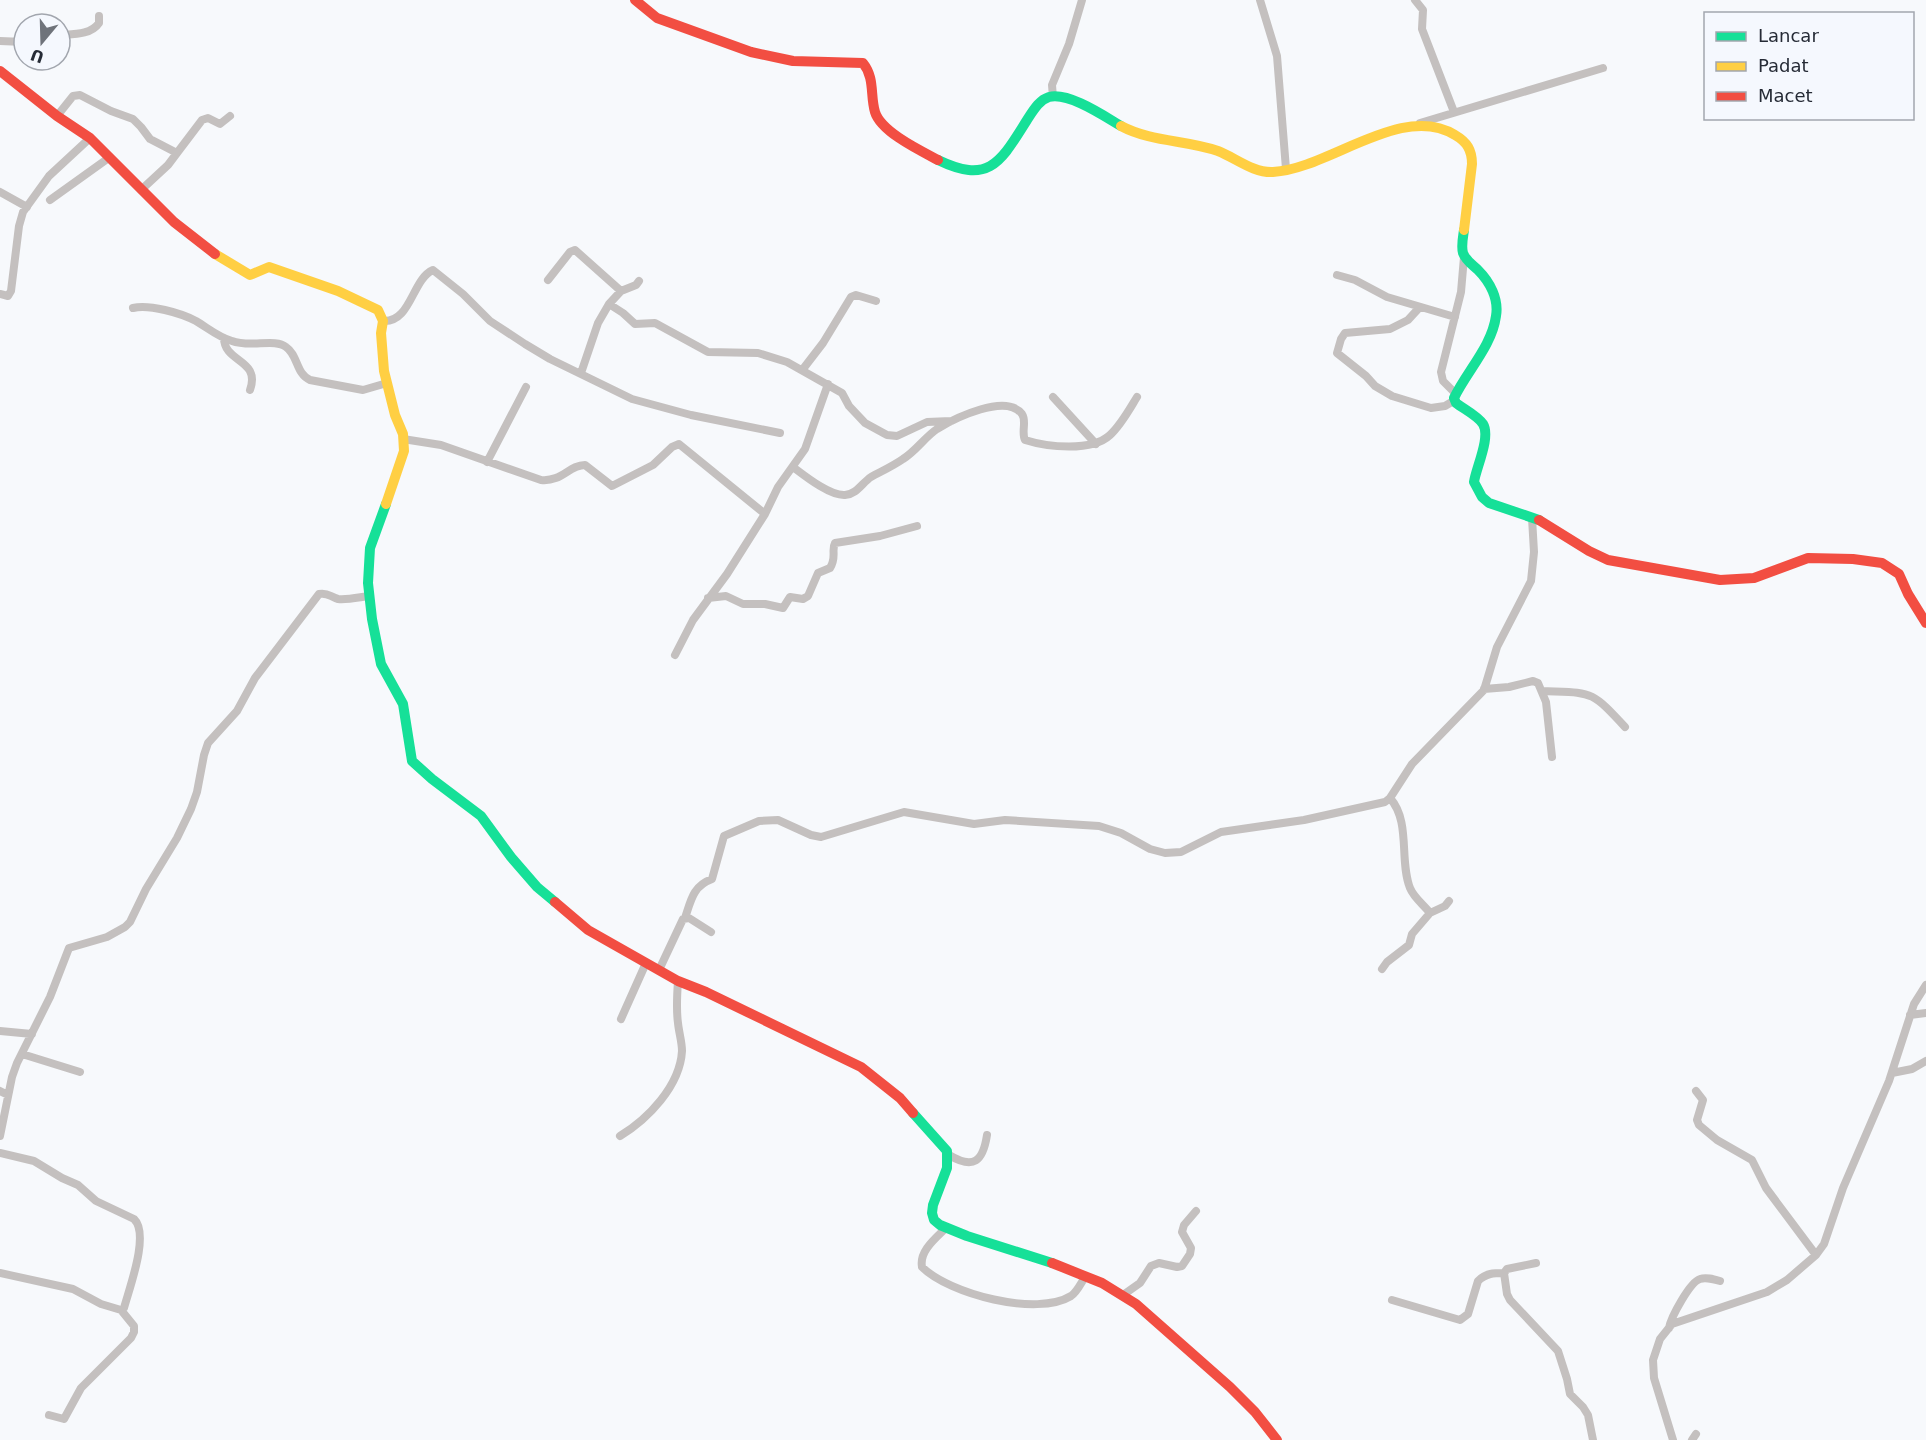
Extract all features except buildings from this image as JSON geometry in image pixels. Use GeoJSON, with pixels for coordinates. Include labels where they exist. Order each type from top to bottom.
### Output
{"type":"FeatureCollection","features":[{"type":"Feature","properties":{"kind":"street"},"geometry":{"type":"LineString","coordinates":[[635,0],[657,18],[752,52],[793,61],[863,63],[869,71],[875,114],[880,122],[914,147],[952,167],[967,171],[986,168],[1005,154],[1039,103],[1053,97],[1073,102],[1134,132],[1216,150],[1264,171],[1273,172],[1320,159],[1383,133],[1603,68]]}},
{"type":"Feature","properties":{"kind":"street"},"geometry":{"type":"LineString","coordinates":[[1053,97],[1052,85],[1069,44],[1082,0]]}},
{"type":"Feature","properties":{"kind":"street"},"geometry":{"type":"LineString","coordinates":[[1260,0],[1277,56],[1286,169]]}},
{"type":"Feature","properties":{"kind":"street"},"geometry":{"type":"LineString","coordinates":[[1414,0],[1424,10],[1422,29],[1454,112]]}},
{"type":"Feature","properties":{"kind":"street"},"geometry":{"type":"LineString","coordinates":[[72,34],[95,28],[99,23],[99,16]]}},
{"type":"Feature","properties":{"kind":"street"},"geometry":{"type":"LineString","coordinates":[[0,71],[57,116],[90,138],[174,222],[221,259],[250,275],[269,267],[318,286],[338,291],[378,310],[383,321],[381,333],[387,383],[403,439],[404,451],[370,548],[369,596],[381,664],[394,684],[405,710],[412,761],[481,816],[537,887],[588,930],[678,981],[861,1067],[900,1098],[949,1155],[963,1162],[974,1162],[982,1155],[987,1135]]}},
{"type":"Feature","properties":{"kind":"street"},"geometry":{"type":"LineString","coordinates":[[57,116],[73,96],[80,95],[133,119],[150,139],[177,153]]}},
{"type":"Feature","properties":{"kind":"street"},"geometry":{"type":"LineString","coordinates":[[141,190],[168,165],[202,120],[208,118],[220,124],[230,116]]}},
{"type":"Feature","properties":{"kind":"street"},"geometry":{"type":"LineString","coordinates":[[1413,126],[1440,127],[1465,141],[1472,157],[1462,246],[1464,257],[1461,292],[1441,374],[1455,397],[1485,428],[1484,443],[1475,477],[1476,488],[1489,503],[1545,522],[1589,551],[1608,560],[1720,580],[1754,578],[1808,558],[1853,559],[1882,563],[1899,574],[1926,623]]}},
{"type":"Feature","properties":{"kind":"street"},"geometry":{"type":"LineString","coordinates":[[0,294],[8,296],[11,291],[18,226],[27,207],[49,176],[90,138]]}},
{"type":"Feature","properties":{"kind":"street"},"geometry":{"type":"LineString","coordinates":[[50,200],[110,157]]}},
{"type":"Feature","properties":{"kind":"street"},"geometry":{"type":"LineString","coordinates":[[0,192],[27,207]]}},
{"type":"Feature","properties":{"kind":"street"},"geometry":{"type":"LineString","coordinates":[[548,280],[570,252],[575,250],[621,291]]}},
{"type":"Feature","properties":{"kind":"street"},"geometry":{"type":"LineString","coordinates":[[1419,308],[1408,320],[1390,329],[1345,333],[1337,353],[1375,386],[1392,396],[1431,408],[1445,406],[1455,397],[1497,318],[1498,305],[1495,294],[1480,272],[1464,257]]}},
{"type":"Feature","properties":{"kind":"street"},"geometry":{"type":"LineString","coordinates":[[383,321],[389,321],[397,316],[408,303],[419,282],[433,270],[463,294],[490,321],[542,354],[632,399],[780,433]]}},
{"type":"Feature","properties":{"kind":"street"},"geometry":{"type":"LineString","coordinates":[[1337,275],[1355,280],[1387,297],[1455,317]]}},
{"type":"Feature","properties":{"kind":"street"},"geometry":{"type":"LineString","coordinates":[[581,373],[598,323],[609,304],[621,291],[636,285],[639,281]]}},
{"type":"Feature","properties":{"kind":"street"},"geometry":{"type":"LineString","coordinates":[[803,369],[823,343],[851,297],[856,295],[876,301]]}},
{"type":"Feature","properties":{"kind":"street"},"geometry":{"type":"LineString","coordinates":[[609,304],[635,324],[655,323],[703,351],[717,354],[758,353],[803,369],[842,393],[849,406],[865,423],[888,435],[897,436],[927,422],[955,421]]}},
{"type":"Feature","properties":{"kind":"street"},"geometry":{"type":"LineString","coordinates":[[133,308],[152,307],[195,320],[224,338],[244,345],[279,343],[290,350],[299,369],[310,380],[363,390],[387,383]]}},
{"type":"Feature","properties":{"kind":"street"},"geometry":{"type":"LineString","coordinates":[[224,338],[224,344],[228,350],[251,372],[253,381],[250,390]]}},
{"type":"Feature","properties":{"kind":"street"},"geometry":{"type":"LineString","coordinates":[[675,655],[693,620],[727,574],[765,514],[778,487],[805,449],[828,384]]}},
{"type":"Feature","properties":{"kind":"street"},"geometry":{"type":"LineString","coordinates":[[487,462],[526,387]]}},
{"type":"Feature","properties":{"kind":"street"},"geometry":{"type":"LineString","coordinates":[[1053,397],[1096,444]]}},
{"type":"Feature","properties":{"kind":"street"},"geometry":{"type":"LineString","coordinates":[[794,467],[810,480],[835,492],[847,494],[855,492],[870,478],[906,458],[937,429],[996,405],[1011,407],[1020,412],[1024,418],[1023,438],[1025,440],[1051,445],[1096,444],[1119,426],[1137,398]]}},
{"type":"Feature","properties":{"kind":"street"},"geometry":{"type":"LineString","coordinates":[[403,439],[441,445],[545,481],[562,477],[580,465],[585,465],[612,486],[653,465],[679,444],[765,514]]}},
{"type":"Feature","properties":{"kind":"street"},"geometry":{"type":"LineString","coordinates":[[659,970],[700,885],[712,879],[723,836],[759,821],[784,821],[811,835],[821,837],[904,812],[974,824],[1005,820],[1099,826],[1121,832],[1150,849],[1165,853],[1181,852],[1221,832],[1304,820],[1380,804],[1390,798],[1412,764],[1484,689],[1497,647],[1531,581],[1534,552],[1532,518]]}},
{"type":"Feature","properties":{"kind":"street"},"geometry":{"type":"LineString","coordinates":[[708,598],[726,596],[743,604],[765,604],[783,608],[791,597],[803,599],[808,596],[818,573],[832,566],[835,558],[833,548],[835,543],[880,536],[917,526]]}},
{"type":"Feature","properties":{"kind":"street"},"geometry":{"type":"LineString","coordinates":[[0,1136],[12,1077],[51,998],[69,948],[107,937],[130,922],[188,816],[197,792],[208,743],[237,711],[255,678],[316,598],[322,593],[337,599],[369,596]]}},
{"type":"Feature","properties":{"kind":"street"},"geometry":{"type":"LineString","coordinates":[[1484,689],[1509,687],[1533,681],[1538,683],[1546,702],[1552,757]]}},
{"type":"Feature","properties":{"kind":"street"},"geometry":{"type":"LineString","coordinates":[[1542,691],[1573,691],[1589,694],[1604,704],[1625,728]]}},
{"type":"Feature","properties":{"kind":"street"},"geometry":{"type":"LineString","coordinates":[[1390,798],[1400,815],[1404,857],[1411,890],[1430,913]]}},
{"type":"Feature","properties":{"kind":"street"},"geometry":{"type":"LineString","coordinates":[[1382,969],[1387,962],[1409,945],[1413,934],[1430,913],[1445,906],[1449,901]]}},
{"type":"Feature","properties":{"kind":"street"},"geometry":{"type":"LineString","coordinates":[[685,918],[711,932]]}},
{"type":"Feature","properties":{"kind":"street"},"geometry":{"type":"LineString","coordinates":[[621,1019],[646,963]]}},
{"type":"Feature","properties":{"kind":"street"},"geometry":{"type":"LineString","coordinates":[[620,1136],[659,1103],[674,1077],[682,1055],[677,1011],[678,981]]}},
{"type":"Feature","properties":{"kind":"street"},"geometry":{"type":"LineString","coordinates":[[1673,1440],[1654,1378],[1655,1350],[1660,1339],[1672,1324],[1767,1292],[1787,1280],[1816,1255],[1824,1244],[1846,1180],[1892,1073],[1918,996],[1926,985]]}},
{"type":"Feature","properties":{"kind":"street"},"geometry":{"type":"LineString","coordinates":[[1911,1015],[1926,1013]]}},
{"type":"Feature","properties":{"kind":"street"},"geometry":{"type":"LineString","coordinates":[[0,1031],[32,1034]]}},
{"type":"Feature","properties":{"kind":"street"},"geometry":{"type":"LineString","coordinates":[[22,1054],[80,1072]]}},
{"type":"Feature","properties":{"kind":"street"},"geometry":{"type":"LineString","coordinates":[[1892,1073],[1912,1069],[1926,1061]]}},
{"type":"Feature","properties":{"kind":"street"},"geometry":{"type":"LineString","coordinates":[[1696,1090],[1703,1100],[1697,1120],[1699,1125],[1717,1140],[1752,1160],[1769,1193],[1785,1211],[1803,1240],[1816,1255]]}},
{"type":"Feature","properties":{"kind":"street"},"geometry":{"type":"LineString","coordinates":[[0,1091],[8,1095]]}},
{"type":"Feature","properties":{"kind":"street"},"geometry":{"type":"LineString","coordinates":[[0,1153],[34,1161],[78,1185],[96,1202],[138,1223],[138,1265],[124,1308],[121,1310]]}},
{"type":"Feature","properties":{"kind":"street"},"geometry":{"type":"LineString","coordinates":[[949,1155],[931,1210],[936,1223],[1040,1258],[1123,1295],[1144,1310],[1252,1408],[1277,1440]]}},
{"type":"Feature","properties":{"kind":"street"},"geometry":{"type":"LineString","coordinates":[[1123,1295],[1140,1283],[1151,1266],[1159,1263],[1182,1266],[1191,1248],[1182,1232],[1184,1225],[1196,1211]]}},
{"type":"Feature","properties":{"kind":"street"},"geometry":{"type":"LineString","coordinates":[[946,1228],[924,1252],[921,1258],[922,1267],[941,1281],[972,1293],[1003,1302],[1028,1305],[1071,1296],[1085,1277]]}},
{"type":"Feature","properties":{"kind":"street"},"geometry":{"type":"LineString","coordinates":[[1392,1300],[1460,1320],[1464,1319],[1482,1277],[1536,1263]]}},
{"type":"Feature","properties":{"kind":"street"},"geometry":{"type":"LineString","coordinates":[[0,1273],[73,1289],[101,1304],[121,1310],[134,1326],[131,1338],[81,1388],[64,1419],[50,1415]]}},
{"type":"Feature","properties":{"kind":"street"},"geometry":{"type":"LineString","coordinates":[[1504,1273],[1506,1294],[1510,1300],[1558,1352],[1570,1394],[1588,1415],[1593,1440]]}},
{"type":"Feature","properties":{"kind":"street"},"geometry":{"type":"LineString","coordinates":[[1669,1328],[1672,1316],[1695,1281],[1704,1278],[1719,1281]]}},
{"type":"Feature","properties":{"kind":"traffic: fast"},"geometry":{"type":"LineString","coordinates":[[938,160],[970,170],[992,165],[1009,147],[1036,106],[1049,97],[1057,96],[1076,101],[1121,126]]}},
{"type":"Feature","properties":{"kind":"traffic: fast"},"geometry":{"type":"LineString","coordinates":[[1464,230],[1463,253],[1490,285],[1497,310],[1490,338],[1454,398],[1456,403],[1481,421],[1485,430],[1484,444],[1474,482],[1482,497],[1489,503],[1539,520]]}},
{"type":"Feature","properties":{"kind":"traffic: fast"},"geometry":{"type":"LineString","coordinates":[[386,504],[370,548],[368,583],[381,664],[403,704],[412,761],[481,816],[511,857],[537,887],[555,902]]}},
{"type":"Feature","properties":{"kind":"traffic: fast"},"geometry":{"type":"LineString","coordinates":[[913,1113],[947,1151],[947,1168],[933,1205],[934,1220],[940,1225],[967,1236],[1052,1263]]}},
{"type":"Feature","properties":{"kind":"traffic: slow"},"geometry":{"type":"LineString","coordinates":[[1121,126],[1144,135],[1218,151],[1252,168],[1266,172],[1295,168],[1389,131],[1412,126],[1434,127],[1459,138],[1466,144],[1471,155],[1472,164],[1464,230]]}},
{"type":"Feature","properties":{"kind":"traffic: slow"},"geometry":{"type":"LineString","coordinates":[[215,254],[250,275],[269,267],[338,291],[378,310],[383,321],[381,333],[384,371],[395,415],[403,434],[404,451],[386,504]]}},
{"type":"Feature","properties":{"kind":"traffic: jam"},"geometry":{"type":"LineString","coordinates":[[635,0],[657,18],[751,52],[793,61],[863,63],[872,87],[875,112],[885,127],[902,140],[938,160]]}},
{"type":"Feature","properties":{"kind":"traffic: jam"},"geometry":{"type":"LineString","coordinates":[[0,71],[57,116],[90,138],[174,222],[215,254]]}},
{"type":"Feature","properties":{"kind":"traffic: jam"},"geometry":{"type":"LineString","coordinates":[[1539,520],[1608,560],[1720,580],[1754,578],[1808,558],[1853,559],[1882,563],[1899,574],[1926,623]]}},
{"type":"Feature","properties":{"kind":"traffic: jam"},"geometry":{"type":"LineString","coordinates":[[555,902],[588,930],[678,981],[706,992],[861,1067],[900,1098],[913,1113]]}},
{"type":"Feature","properties":{"kind":"traffic: jam"},"geometry":{"type":"LineString","coordinates":[[1052,1263],[1102,1283],[1136,1304],[1230,1387],[1255,1412],[1277,1440]]}}]}
